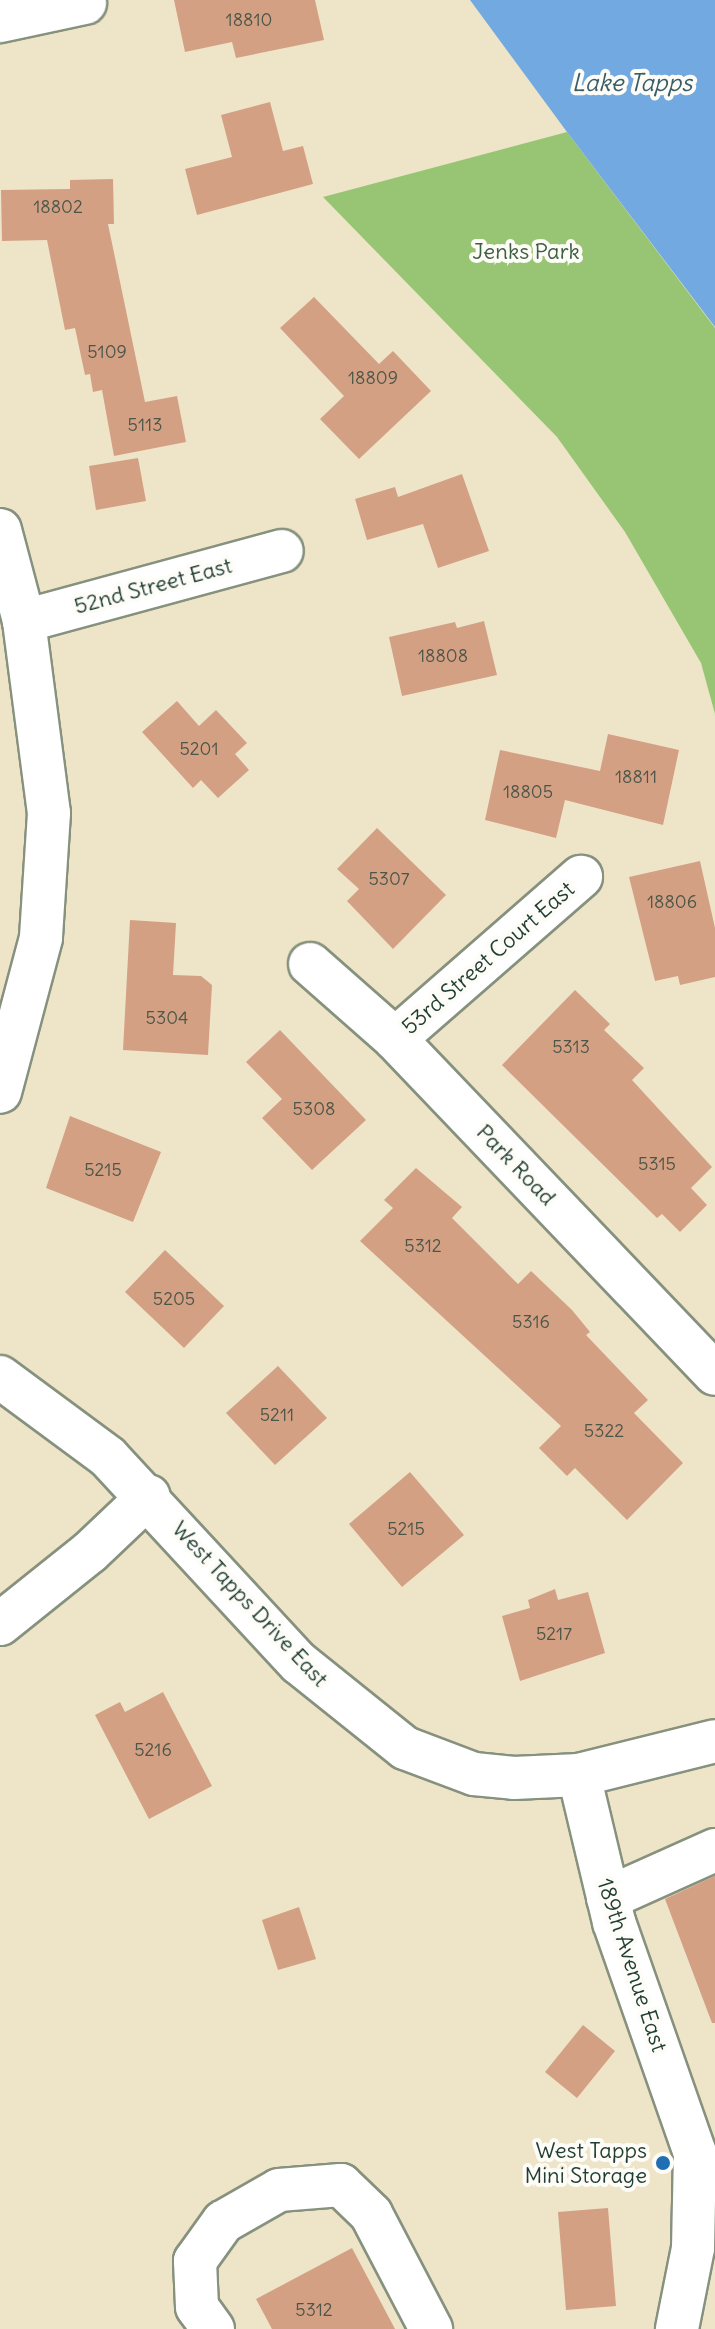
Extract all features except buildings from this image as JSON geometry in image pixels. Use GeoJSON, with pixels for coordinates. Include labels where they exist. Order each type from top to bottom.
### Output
{"type":"FeatureCollection","features":[{"type":"Feature","properties":{"kind":"street"},"geometry":{"type":"LineString","coordinates":[[0,21],[85,3]]}},
{"type":"Feature","properties":{"kind":"street"},"geometry":{"type":"LineString","coordinates":[[0,530],[24,621],[49,813],[41,938],[0,1092]]}},
{"type":"Feature","properties":{"kind":"street","name":"52nd Street East"},"geometry":{"type":"LineString","coordinates":[[24,621],[282,551]]}},
{"type":"Feature","properties":{"kind":"street","name":"53rd Street Court East"},"geometry":{"type":"LineString","coordinates":[[395,1039],[581,877]]}},
{"type":"Feature","properties":{"kind":"street","name":"Park Road"},"geometry":{"type":"LineString","coordinates":[[310,964],[395,1039],[715,1374]]}},
{"type":"Feature","properties":{"kind":"street","name":"West Tapps Drive East"},"geometry":{"type":"LineString","coordinates":[[0,1377],[65,1421],[149,1496],[299,1663],[405,1748],[474,1774],[579,1775],[713,1752]]}},
{"type":"Feature","properties":{"kind":"street"},"geometry":{"type":"LineString","coordinates":[[0,1624],[149,1496]]}},
{"type":"Feature","properties":{"kind":"street","name":"189th Avenue East"},"geometry":{"type":"LineString","coordinates":[[579,1775],[608,1898],[695,2153],[693,2311]]}},
{"type":"Feature","properties":{"kind":"street"},"geometry":{"type":"LineString","coordinates":[[608,1898],[715,1850]]}},
{"type":"Feature","properties":{"kind":"street"},"geometry":{"type":"LineString","coordinates":[[213,2329],[197,2307],[195,2261],[223,2222],[279,2190],[341,2185],[371,2214],[431,2329]]}},
{"type":"Feature","properties":{"kind":"green space","name":"Jenks Park"},"geometry":{"type":"Polygon","coordinates":[[[567,132],[715,328],[715,714],[701,663],[625,532],[557,437],[323,197],[567,132]]]}},
{"type":"Feature","properties":{"kind":"water","name":"Lake Tapps"},"geometry":{"type":"Polygon","coordinates":[[[470,0],[715,0],[715,327],[567,132],[470,0]]]}},
{"type":"Feature","properties":{"kind":"place","name":"West Tapps Mini Storage"},"geometry":{"type":"Point","coordinates":[663,2163]}}]}
